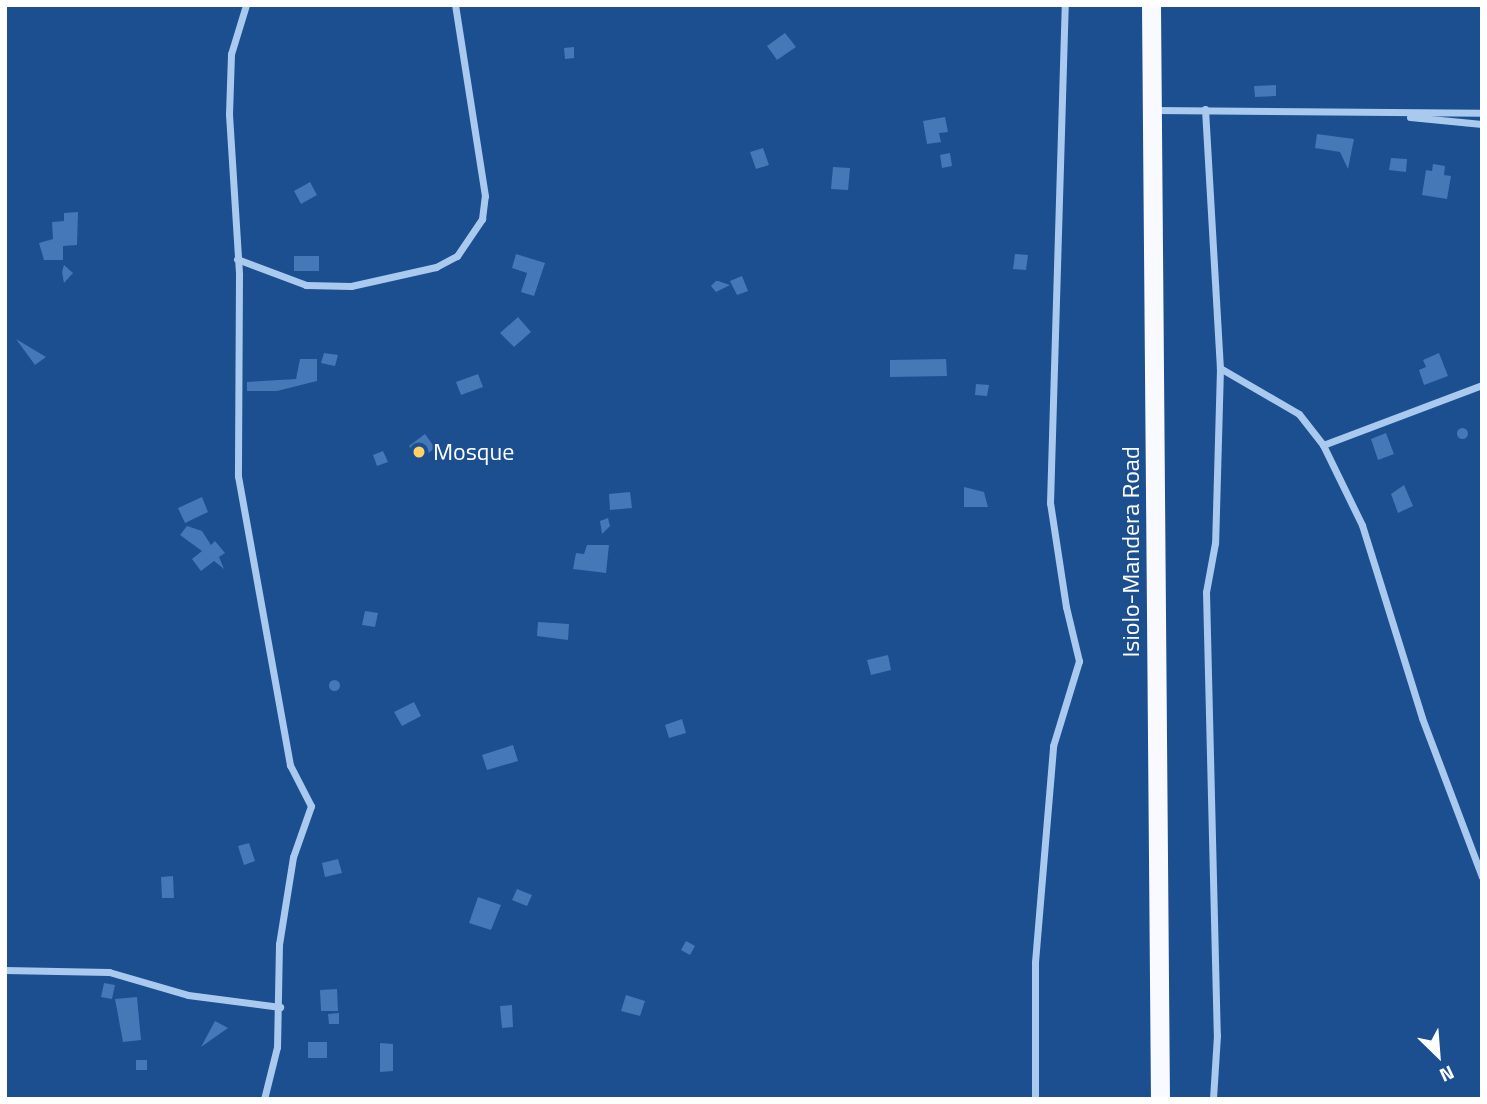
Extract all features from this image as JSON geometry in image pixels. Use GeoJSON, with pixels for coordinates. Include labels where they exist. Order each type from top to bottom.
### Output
{"type":"FeatureCollection","features":[{"type":"Feature","properties":{"kind":"highway","name":"Isiolo-Mandera Road"},"geometry":{"type":"LineString","coordinates":[[1152,5],[1160,1099]]}},
{"type":"Feature","properties":{"kind":"street"},"geometry":{"type":"LineString","coordinates":[[246,5],[231,54],[229,102],[237,258],[237,476],[290,765],[311,806],[293,857],[279,944],[280,1007],[277,1047],[264,1099]]}},
{"type":"Feature","properties":{"kind":"street"},"geometry":{"type":"LineString","coordinates":[[237,258],[306,285],[351,286],[436,267],[457,256],[482,219],[485,195],[455,5]]}},
{"type":"Feature","properties":{"kind":"street"},"geometry":{"type":"LineString","coordinates":[[1035,1099],[1035,962],[1053,746],[1079,661],[1066,607],[1050,503],[1065,5]]}},
{"type":"Feature","properties":{"kind":"street"},"geometry":{"type":"LineString","coordinates":[[1205,108],[1220,368],[1215,543],[1206,592],[1217,1035],[1213,1099]]}},
{"type":"Feature","properties":{"kind":"street"},"geometry":{"type":"LineString","coordinates":[[1153,110],[1205,108],[1482,113]]}},
{"type":"Feature","properties":{"kind":"street"},"geometry":{"type":"LineString","coordinates":[[1364,112],[1482,124]]}},
{"type":"Feature","properties":{"kind":"street"},"geometry":{"type":"LineString","coordinates":[[1220,368],[1236,382],[1288,406],[1323,446],[1362,525],[1422,718],[1482,877]]}},
{"type":"Feature","properties":{"kind":"street"},"geometry":{"type":"LineString","coordinates":[[1323,446],[1482,385]]}},
{"type":"Feature","properties":{"kind":"street"},"geometry":{"type":"LineString","coordinates":[[5,970],[109,972],[188,995],[280,1007]]}},
{"type":"Feature","properties":{"kind":"building"},"geometry":{"type":"Polygon","coordinates":[[[785,33],[796,47],[777,60],[767,46],[785,33]]]}},
{"type":"Feature","properties":{"kind":"building"},"geometry":{"type":"Polygon","coordinates":[[[574,47],[574,58],[565,59],[564,48],[574,47]]]}},
{"type":"Feature","properties":{"kind":"building"},"geometry":{"type":"Polygon","coordinates":[[[1276,85],[1276,96],[1255,97],[1254,86],[1276,85]]]}},
{"type":"Feature","properties":{"kind":"building"},"geometry":{"type":"Polygon","coordinates":[[[945,117],[948,132],[939,133],[941,142],[927,144],[923,121],[945,117]]]}},
{"type":"Feature","properties":{"kind":"building"},"geometry":{"type":"Polygon","coordinates":[[[1317,134],[1354,139],[1348,169],[1340,152],[1315,148],[1317,134]]]}},
{"type":"Feature","properties":{"kind":"building"},"geometry":{"type":"Polygon","coordinates":[[[763,148],[769,165],[756,169],[750,152],[763,148]]]}},
{"type":"Feature","properties":{"kind":"building"},"geometry":{"type":"Polygon","coordinates":[[[950,153],[952,166],[942,168],[940,155],[950,153]]]}},
{"type":"Feature","properties":{"kind":"building"},"geometry":{"type":"Polygon","coordinates":[[[1391,158],[1407,159],[1406,172],[1389,170],[1391,158]]]}},
{"type":"Feature","properties":{"kind":"building"},"geometry":{"type":"Polygon","coordinates":[[[1433,164],[1445,166],[1444,175],[1451,176],[1447,199],[1422,195],[1426,170],[1432,171],[1433,164]]]}},
{"type":"Feature","properties":{"kind":"building"},"geometry":{"type":"Polygon","coordinates":[[[833,167],[850,168],[848,190],[831,189],[833,167]]]}},
{"type":"Feature","properties":{"kind":"building"},"geometry":{"type":"Polygon","coordinates":[[[310,182],[317,195],[301,204],[294,191],[310,182]]]}},
{"type":"Feature","properties":{"kind":"building"},"geometry":{"type":"Polygon","coordinates":[[[78,212],[77,245],[63,246],[63,260],[44,260],[39,243],[53,239],[52,222],[64,221],[64,213],[78,212]]]}},
{"type":"Feature","properties":{"kind":"building"},"geometry":{"type":"Polygon","coordinates":[[[516,254],[545,263],[534,296],[521,292],[527,273],[512,268],[516,254]]]}},
{"type":"Feature","properties":{"kind":"building"},"geometry":{"type":"Polygon","coordinates":[[[1015,254],[1028,255],[1026,270],[1013,269],[1015,254]]]}},
{"type":"Feature","properties":{"kind":"building"},"geometry":{"type":"Polygon","coordinates":[[[294,256],[319,256],[319,271],[294,271],[294,256]]]}},
{"type":"Feature","properties":{"kind":"building"},"geometry":{"type":"Polygon","coordinates":[[[64,265],[73,273],[64,283],[62,272],[64,265]]]}},
{"type":"Feature","properties":{"kind":"building"},"geometry":{"type":"Polygon","coordinates":[[[742,276],[748,291],[737,295],[730,281],[742,276]]]}},
{"type":"Feature","properties":{"kind":"building"},"geometry":{"type":"Polygon","coordinates":[[[716,281],[730,285],[716,292],[711,286],[716,281]]]}},
{"type":"Feature","properties":{"kind":"building"},"geometry":{"type":"Polygon","coordinates":[[[518,317],[531,332],[514,347],[500,333],[518,317]]]}},
{"type":"Feature","properties":{"kind":"building"},"geometry":{"type":"Polygon","coordinates":[[[16,339],[46,357],[35,365],[16,339]]]}},
{"type":"Feature","properties":{"kind":"building"},"geometry":{"type":"Polygon","coordinates":[[[324,353],[338,355],[335,366],[321,363],[324,353]]]}},
{"type":"Feature","properties":{"kind":"building"},"geometry":{"type":"Polygon","coordinates":[[[1439,353],[1448,376],[1424,385],[1419,370],[1426,367],[1423,360],[1439,353]]]}},
{"type":"Feature","properties":{"kind":"building"},"geometry":{"type":"Polygon","coordinates":[[[300,359],[317,359],[317,381],[277,391],[247,391],[247,382],[296,379],[300,359]]]}},
{"type":"Feature","properties":{"kind":"building"},"geometry":{"type":"Polygon","coordinates":[[[946,359],[947,376],[890,377],[890,360],[946,359]]]}},
{"type":"Feature","properties":{"kind":"building"},"geometry":{"type":"Polygon","coordinates":[[[478,374],[483,387],[461,395],[456,382],[478,374]]]}},
{"type":"Feature","properties":{"kind":"building"},"geometry":{"type":"Polygon","coordinates":[[[976,384],[989,385],[987,396],[975,395],[976,384]]]}},
{"type":"Feature","properties":{"kind":"building"},"geometry":{"type":"Polygon","coordinates":[[[1462,428],[1466,429],[1466,437],[1462,438],[1458,437],[1457,433],[1458,429],[1462,428]]]}},
{"type":"Feature","properties":{"kind":"building"},"geometry":{"type":"Polygon","coordinates":[[[1386,433],[1394,454],[1378,460],[1371,439],[1386,433]]]}},
{"type":"Feature","properties":{"kind":"building"},"geometry":{"type":"Polygon","coordinates":[[[425,434],[435,448],[419,460],[409,446],[425,434]]]}},
{"type":"Feature","properties":{"kind":"building"},"geometry":{"type":"Polygon","coordinates":[[[383,451],[388,462],[377,466],[373,455],[383,451]]]}},
{"type":"Feature","properties":{"kind":"building"},"geometry":{"type":"Polygon","coordinates":[[[1404,485],[1413,506],[1398,513],[1391,494],[1404,485]]]}},
{"type":"Feature","properties":{"kind":"building"},"geometry":{"type":"Polygon","coordinates":[[[964,487],[984,492],[988,507],[964,507],[964,487]]]}},
{"type":"Feature","properties":{"kind":"building"},"geometry":{"type":"Polygon","coordinates":[[[630,492],[632,508],[610,510],[609,494],[630,492]]]}},
{"type":"Feature","properties":{"kind":"building"},"geometry":{"type":"Polygon","coordinates":[[[202,497],[208,512],[185,523],[178,508],[202,497]]]}},
{"type":"Feature","properties":{"kind":"building"},"geometry":{"type":"Polygon","coordinates":[[[608,518],[610,526],[602,534],[600,521],[608,518]]]}},
{"type":"Feature","properties":{"kind":"building"},"geometry":{"type":"Polygon","coordinates":[[[187,526],[202,531],[211,545],[215,541],[225,553],[219,557],[224,569],[214,561],[201,571],[192,559],[202,551],[180,535],[187,526]]]}},
{"type":"Feature","properties":{"kind":"building"},"geometry":{"type":"Polygon","coordinates":[[[587,545],[609,545],[606,573],[573,569],[576,553],[584,554],[587,545]]]}},
{"type":"Feature","properties":{"kind":"building"},"geometry":{"type":"Polygon","coordinates":[[[365,611],[378,613],[375,627],[362,625],[365,611]]]}},
{"type":"Feature","properties":{"kind":"building"},"geometry":{"type":"Polygon","coordinates":[[[538,622],[569,624],[568,640],[537,636],[538,622]]]}},
{"type":"Feature","properties":{"kind":"building"},"geometry":{"type":"Polygon","coordinates":[[[888,655],[891,670],[871,675],[867,660],[888,655]]]}},
{"type":"Feature","properties":{"kind":"building"},"geometry":{"type":"Polygon","coordinates":[[[334,679],[340,685],[334,691],[328,685],[334,679]]]}},
{"type":"Feature","properties":{"kind":"building"},"geometry":{"type":"Polygon","coordinates":[[[414,702],[421,716],[402,726],[394,712],[414,702]]]}},
{"type":"Feature","properties":{"kind":"building"},"geometry":{"type":"Polygon","coordinates":[[[682,719],[686,733],[669,738],[665,725],[682,719]]]}},
{"type":"Feature","properties":{"kind":"building"},"geometry":{"type":"Polygon","coordinates":[[[513,745],[518,761],[487,770],[482,755],[513,745]]]}},
{"type":"Feature","properties":{"kind":"building"},"geometry":{"type":"Polygon","coordinates":[[[249,843],[255,861],[244,865],[238,846],[249,843]]]}},
{"type":"Feature","properties":{"kind":"building"},"geometry":{"type":"Polygon","coordinates":[[[338,859],[342,873],[325,877],[322,863],[338,859]]]}},
{"type":"Feature","properties":{"kind":"building"},"geometry":{"type":"Polygon","coordinates":[[[173,876],[174,898],[162,898],[161,877],[173,876]]]}},
{"type":"Feature","properties":{"kind":"building"},"geometry":{"type":"Polygon","coordinates":[[[517,889],[532,895],[527,906],[512,900],[517,889]]]}},
{"type":"Feature","properties":{"kind":"building"},"geometry":{"type":"Polygon","coordinates":[[[478,897],[501,905],[491,930],[469,923],[478,897]]]}},
{"type":"Feature","properties":{"kind":"building"},"geometry":{"type":"Polygon","coordinates":[[[686,941],[695,946],[690,955],[681,950],[686,941]]]}},
{"type":"Feature","properties":{"kind":"building"},"geometry":{"type":"Polygon","coordinates":[[[104,983],[115,985],[112,999],[101,997],[104,983]]]}},
{"type":"Feature","properties":{"kind":"building"},"geometry":{"type":"Polygon","coordinates":[[[337,989],[338,1011],[321,1011],[320,990],[337,989]]]}},
{"type":"Feature","properties":{"kind":"building"},"geometry":{"type":"Polygon","coordinates":[[[626,995],[645,1001],[640,1016],[621,1011],[626,995]]]}},
{"type":"Feature","properties":{"kind":"building"},"geometry":{"type":"Polygon","coordinates":[[[137,997],[141,1040],[123,1042],[115,999],[137,997]]]}},
{"type":"Feature","properties":{"kind":"building"},"geometry":{"type":"Polygon","coordinates":[[[512,1005],[513,1027],[502,1028],[500,1006],[512,1005]]]}},
{"type":"Feature","properties":{"kind":"building"},"geometry":{"type":"Polygon","coordinates":[[[339,1013],[339,1024],[329,1024],[328,1014],[339,1013]]]}},
{"type":"Feature","properties":{"kind":"building"},"geometry":{"type":"Polygon","coordinates":[[[215,1021],[228,1028],[201,1047],[215,1021]]]}},
{"type":"Feature","properties":{"kind":"building"},"geometry":{"type":"Polygon","coordinates":[[[308,1042],[327,1042],[327,1058],[308,1058],[308,1042]]]}},
{"type":"Feature","properties":{"kind":"building"},"geometry":{"type":"Polygon","coordinates":[[[380,1043],[393,1044],[393,1071],[380,1072],[380,1043]]]}},
{"type":"Feature","properties":{"kind":"building"},"geometry":{"type":"Polygon","coordinates":[[[136,1060],[147,1060],[147,1070],[136,1070],[136,1060]]]}},
{"type":"Feature","properties":{"kind":"place","name":"Mosque"},"geometry":{"type":"Point","coordinates":[419,452]}}]}
